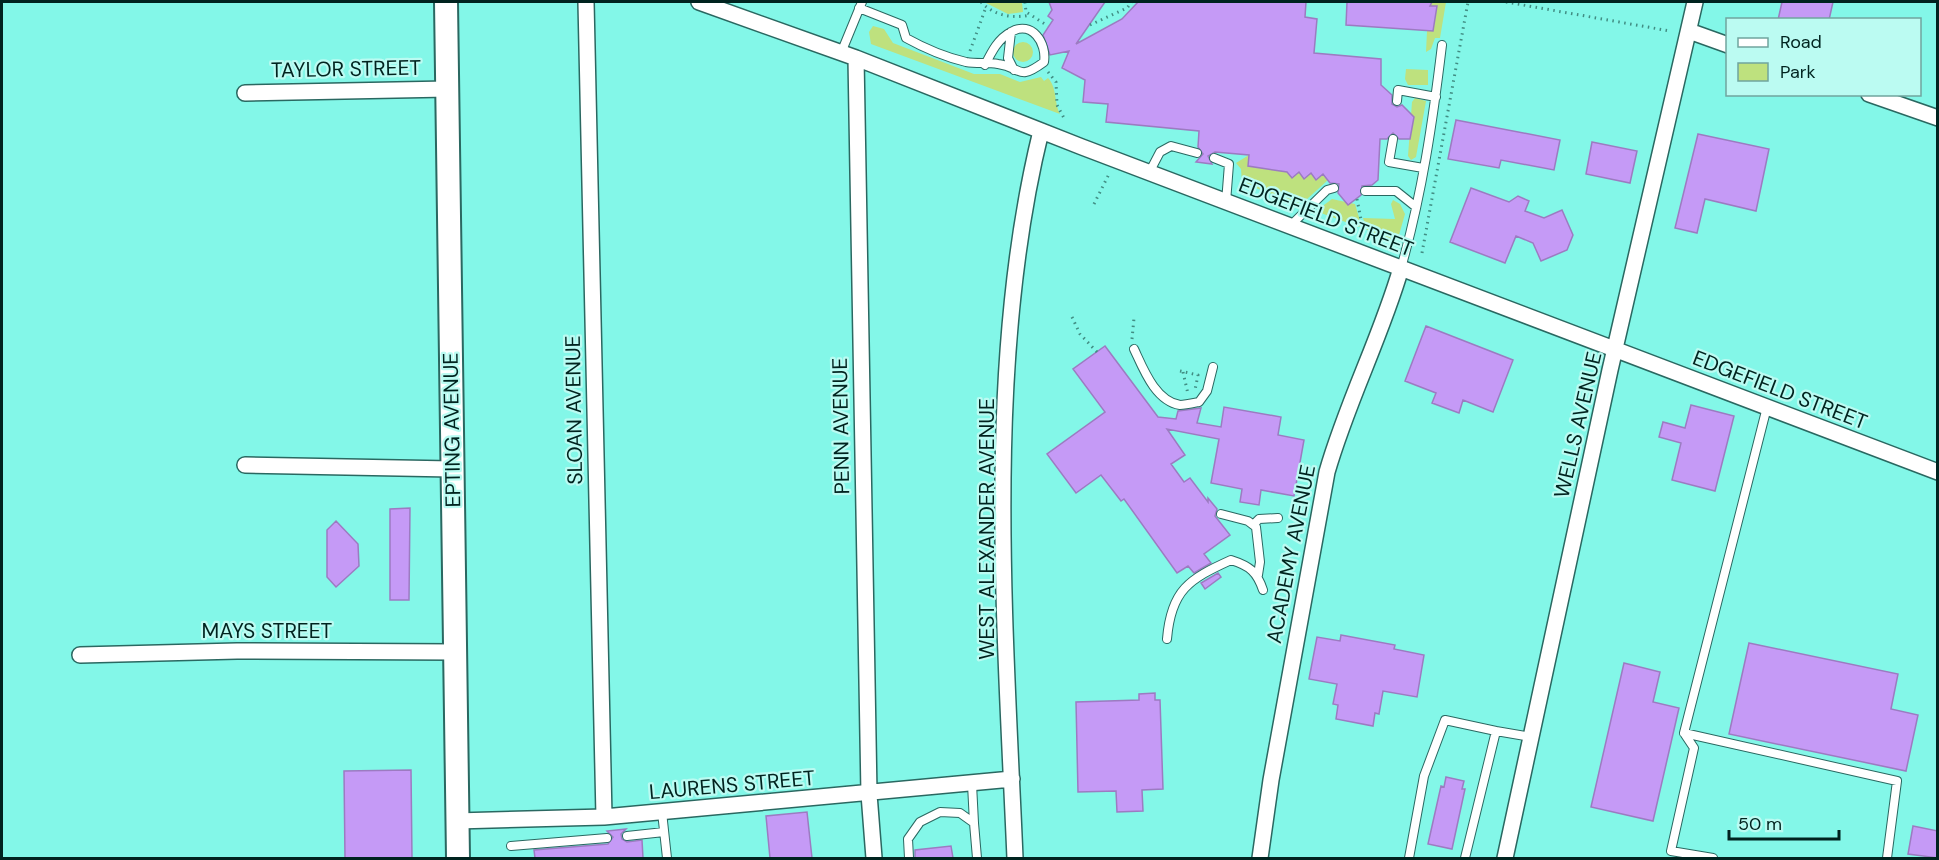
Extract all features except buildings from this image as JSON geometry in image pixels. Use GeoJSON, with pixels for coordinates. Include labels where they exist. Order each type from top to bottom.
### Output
{"type":"FeatureCollection","features":[{"type":"Feature","properties":{"kind":"street","name":"EPTING AVENUE"},"geometry":{"type":"LineString","coordinates":[[446,2],[458,858]]}},
{"type":"Feature","properties":{"kind":"street","name":"SLOAN AVENUE"},"geometry":{"type":"LineString","coordinates":[[586,2],[604,817]]}},
{"type":"Feature","properties":{"kind":"street","name":"EDGEFIELD STREET"},"geometry":{"type":"LineString","coordinates":[[699,2],[849,55],[1226,202],[1938,472]]}},
{"type":"Feature","properties":{"kind":"street","name":"WELLS AVENUE"},"geometry":{"type":"LineString","coordinates":[[1505,858],[1616,349],[1695,2]]}},
{"type":"Feature","properties":{"kind":"street"},"geometry":{"type":"LineString","coordinates":[[1689,31],[1726,44]]}},
{"type":"Feature","properties":{"kind":"street","name":"PENN AVENUE"},"geometry":{"type":"LineString","coordinates":[[849,55],[869,794],[874,858]]}},
{"type":"Feature","properties":{"kind":"street","name":"TAYLOR STREET"},"geometry":{"type":"LineString","coordinates":[[245,93],[448,89]]}},
{"type":"Feature","properties":{"kind":"street"},"geometry":{"type":"LineString","coordinates":[[1875,96],[1938,118]]}},
{"type":"Feature","properties":{"kind":"street","name":"WEST ALEXANDER AVENUE"},"geometry":{"type":"LineString","coordinates":[[1015,858],[1003,509],[1006,402],[1015,269],[1041,131]]}},
{"type":"Feature","properties":{"kind":"street","name":"ACADEMY AVENUE"},"geometry":{"type":"LineString","coordinates":[[1260,858],[1271,780],[1327,472],[1340,425],[1391,300],[1401,268]]}},
{"type":"Feature","properties":{"kind":"street"},"geometry":{"type":"LineString","coordinates":[[245,465],[452,469]]}},
{"type":"Feature","properties":{"kind":"street","name":"MAYS STREET"},"geometry":{"type":"LineString","coordinates":[[80,655],[237,651],[455,652]]}},
{"type":"Feature","properties":{"kind":"street","name":"LAURENS STREET"},"geometry":{"type":"LineString","coordinates":[[456,821],[604,817],[1012,779]]}},
{"type":"Feature","properties":{"kind":"lane"},"geometry":{"type":"LineString","coordinates":[[849,55],[861,5],[902,25],[906,38],[922,47],[965,62],[999,63],[1022,73],[1034,70],[1044,62],[1041,38],[1035,32],[1019,28],[996,44],[986,62]]}},
{"type":"Feature","properties":{"kind":"lane"},"geometry":{"type":"LineString","coordinates":[[1011,32],[1008,58],[1014,71]]}},
{"type":"Feature","properties":{"kind":"lane"},"geometry":{"type":"LineString","coordinates":[[1401,268],[1416,207],[1436,97],[1442,45]]}},
{"type":"Feature","properties":{"kind":"lane"},"geometry":{"type":"LineString","coordinates":[[1397,101],[1398,90],[1436,97]]}},
{"type":"Feature","properties":{"kind":"lane"},"geometry":{"type":"LineString","coordinates":[[1393,139],[1389,162],[1423,168]]}},
{"type":"Feature","properties":{"kind":"lane"},"geometry":{"type":"LineString","coordinates":[[1149,172],[1160,152],[1171,146],[1197,153]]}},
{"type":"Feature","properties":{"kind":"lane"},"geometry":{"type":"LineString","coordinates":[[1214,158],[1229,164],[1226,202]]}},
{"type":"Feature","properties":{"kind":"lane"},"geometry":{"type":"LineString","coordinates":[[1290,226],[1327,190],[1334,188]]}},
{"type":"Feature","properties":{"kind":"lane"},"geometry":{"type":"LineString","coordinates":[[1365,191],[1396,191],[1416,207]]}},
{"type":"Feature","properties":{"kind":"lane"},"geometry":{"type":"LineString","coordinates":[[1133,347],[1149,379],[1163,396],[1179,405],[1199,402],[1203,397],[1213,366]]}},
{"type":"Feature","properties":{"kind":"lane"},"geometry":{"type":"LineString","coordinates":[[1713,858],[1671,851],[1694,748],[1684,733],[1767,407]]}},
{"type":"Feature","properties":{"kind":"lane"},"geometry":{"type":"LineString","coordinates":[[1221,514],[1256,527],[1260,562],[1258,575],[1263,590]]}},
{"type":"Feature","properties":{"kind":"lane"},"geometry":{"type":"LineString","coordinates":[[1253,525],[1259,519],[1278,518]]}},
{"type":"Feature","properties":{"kind":"lane"},"geometry":{"type":"LineString","coordinates":[[1167,639],[1169,616],[1178,593],[1193,582],[1231,560],[1247,565],[1258,575]]}},
{"type":"Feature","properties":{"kind":"lane"},"geometry":{"type":"LineString","coordinates":[[1409,858],[1424,776],[1445,720],[1531,737]]}},
{"type":"Feature","properties":{"kind":"lane"},"geometry":{"type":"LineString","coordinates":[[1465,858],[1496,731]]}},
{"type":"Feature","properties":{"kind":"lane"},"geometry":{"type":"LineString","coordinates":[[1684,733],[1897,781],[1887,858]]}},
{"type":"Feature","properties":{"kind":"lane"},"geometry":{"type":"LineString","coordinates":[[972,784],[977,858]]}},
{"type":"Feature","properties":{"kind":"lane"},"geometry":{"type":"LineString","coordinates":[[662,812],[667,858]]}},
{"type":"Feature","properties":{"kind":"lane"},"geometry":{"type":"LineString","coordinates":[[909,858],[908,839],[920,822],[940,812],[960,813],[974,823]]}},
{"type":"Feature","properties":{"kind":"lane"},"geometry":{"type":"LineString","coordinates":[[627,836],[664,832]]}},
{"type":"Feature","properties":{"kind":"lane"},"geometry":{"type":"LineString","coordinates":[[511,846],[607,838]]}},
{"type":"Feature","properties":{"kind":"path"},"geometry":{"type":"LineString","coordinates":[[981,2],[986,7],[1005,15],[1030,15],[1048,26]]}},
{"type":"Feature","properties":{"kind":"path"},"geometry":{"type":"LineString","coordinates":[[1025,2],[1030,15]]}},
{"type":"Feature","properties":{"kind":"path"},"geometry":{"type":"LineString","coordinates":[[1090,25],[1127,8],[1132,2]]}},
{"type":"Feature","properties":{"kind":"path"},"geometry":{"type":"LineString","coordinates":[[1422,253],[1468,2]]}},
{"type":"Feature","properties":{"kind":"path"},"geometry":{"type":"LineString","coordinates":[[1506,2],[1670,31]]}},
{"type":"Feature","properties":{"kind":"path"},"geometry":{"type":"LineString","coordinates":[[986,7],[969,50],[986,62]]}},
{"type":"Feature","properties":{"kind":"path"},"geometry":{"type":"LineString","coordinates":[[1053,64],[1048,72],[1056,82],[1057,105],[1065,120]]}},
{"type":"Feature","properties":{"kind":"path"},"geometry":{"type":"LineString","coordinates":[[1094,204],[1110,174]]}},
{"type":"Feature","properties":{"kind":"path"},"geometry":{"type":"LineString","coordinates":[[1357,198],[1363,230]]}},
{"type":"Feature","properties":{"kind":"path"},"geometry":{"type":"LineString","coordinates":[[1072,317],[1080,334],[1097,352]]}},
{"type":"Feature","properties":{"kind":"path"},"geometry":{"type":"LineString","coordinates":[[1133,347],[1134,318]]}},
{"type":"Feature","properties":{"kind":"path"},"geometry":{"type":"LineString","coordinates":[[1190,400],[1181,372],[1197,375],[1194,388],[1203,397]]}},
{"type":"Feature","properties":{"kind":"green space"},"geometry":{"type":"Polygon","coordinates":[[[984,2],[1022,2],[1023,12],[1008,14],[984,2]]]}},
{"type":"Feature","properties":{"kind":"green space"},"geometry":{"type":"Polygon","coordinates":[[[1432,2],[1446,2],[1440,38],[1435,38],[1431,49],[1426,52],[1427,31],[1433,31],[1437,7],[1430,6],[1432,2]]]}},
{"type":"Feature","properties":{"kind":"green space"},"geometry":{"type":"Polygon","coordinates":[[[873,26],[884,29],[893,43],[974,74],[1000,74],[1020,82],[1041,77],[1044,81],[1048,78],[1053,86],[1060,114],[871,44],[869,32],[873,26]]]}},
{"type":"Feature","properties":{"kind":"green space"},"geometry":{"type":"Polygon","coordinates":[[[1019,42],[1027,42],[1033,48],[1033,56],[1027,62],[1019,62],[1013,56],[1013,48],[1019,42]]]}},
{"type":"Feature","properties":{"kind":"green space"},"geometry":{"type":"Polygon","coordinates":[[[1406,69],[1428,70],[1428,85],[1408,85],[1405,79],[1406,69]]]}},
{"type":"Feature","properties":{"kind":"green space"},"geometry":{"type":"Polygon","coordinates":[[[1415,98],[1426,101],[1416,157],[1411,160],[1408,156],[1412,102],[1415,98]]]}},
{"type":"Feature","properties":{"kind":"green space"},"geometry":{"type":"Polygon","coordinates":[[[1249,155],[1287,172],[1292,178],[1299,172],[1304,179],[1311,173],[1316,180],[1323,174],[1328,180],[1306,200],[1297,203],[1242,183],[1241,169],[1236,163],[1249,155]]]}},
{"type":"Feature","properties":{"kind":"green space"},"geometry":{"type":"Polygon","coordinates":[[[1332,199],[1355,204],[1361,224],[1359,227],[1321,213],[1324,205],[1332,199]]]}},
{"type":"Feature","properties":{"kind":"green space"},"geometry":{"type":"Polygon","coordinates":[[[1393,200],[1400,204],[1405,214],[1399,235],[1394,241],[1367,230],[1363,218],[1395,219],[1391,204],[1393,200]]]}}]}
